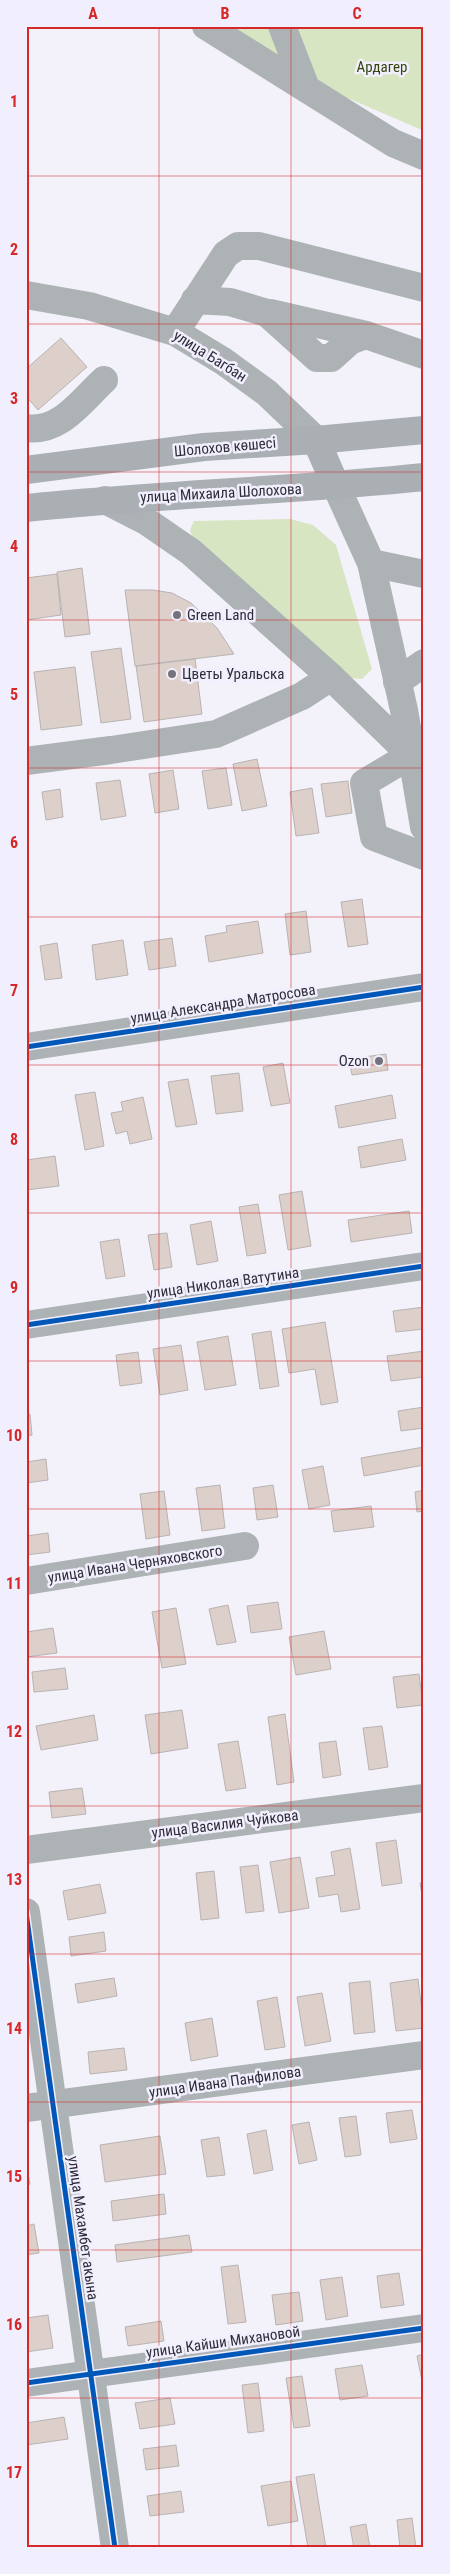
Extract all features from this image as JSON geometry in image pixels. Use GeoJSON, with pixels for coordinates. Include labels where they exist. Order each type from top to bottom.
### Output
{"type":"FeatureCollection","features":[{"type":"Feature","properties":{"kind":"highway","name":"Шолохов көшесі"},"geometry":{"type":"LineString","coordinates":[[26,470],[204,447],[316,440],[424,430]]}},
{"type":"Feature","properties":{"kind":"highway"},"geometry":{"type":"LineString","coordinates":[[316,440],[336,486],[424,477]]}},
{"type":"Feature","properties":{"kind":"highway","name":"улица Михаила Шолохова"},"geometry":{"type":"LineString","coordinates":[[105,500],[336,486]]}},
{"type":"Feature","properties":{"kind":"highway"},"geometry":{"type":"LineString","coordinates":[[26,508],[105,500]]}},
{"type":"Feature","properties":{"kind":"street"},"geometry":{"type":"LineString","coordinates":[[206,26],[393,143],[424,156]]}},
{"type":"Feature","properties":{"kind":"street"},"geometry":{"type":"LineString","coordinates":[[282,26],[306,88]]}},
{"type":"Feature","properties":{"kind":"street"},"geometry":{"type":"LineString","coordinates":[[176,332],[226,254],[238,246],[259,246],[424,288]]}},
{"type":"Feature","properties":{"kind":"street","name":"улица Багбан"},"geometry":{"type":"LineString","coordinates":[[26,295],[89,306],[176,332],[223,361],[267,393],[316,440]]}},
{"type":"Feature","properties":{"kind":"street"},"geometry":{"type":"LineString","coordinates":[[195,300],[230,302],[267,313],[366,335],[424,355]]}},
{"type":"Feature","properties":{"kind":"street"},"geometry":{"type":"LineString","coordinates":[[26,428],[39,430],[57,424],[104,380]]}},
{"type":"Feature","properties":{"kind":"street"},"geometry":{"type":"LineString","coordinates":[[336,486],[371,563],[398,682],[414,708],[412,755],[424,827]]}},
{"type":"Feature","properties":{"kind":"street"},"geometry":{"type":"LineString","coordinates":[[105,500],[146,521],[191,552],[331,677],[412,755]]}},
{"type":"Feature","properties":{"kind":"street"},"geometry":{"type":"LineString","coordinates":[[371,563],[424,574]]}},
{"type":"Feature","properties":{"kind":"street"},"geometry":{"type":"LineString","coordinates":[[398,682],[424,663]]}},
{"type":"Feature","properties":{"kind":"street"},"geometry":{"type":"LineString","coordinates":[[26,760],[111,750],[216,734],[302,696],[331,677]]}},
{"type":"Feature","properties":{"kind":"street"},"geometry":{"type":"LineString","coordinates":[[412,755],[364,783],[374,838],[424,856]]}},
{"type":"Feature","properties":{"kind":"street","name":"улица Александра Матросова"},"geometry":{"type":"LineString","coordinates":[[26,1047],[424,986]]}},
{"type":"Feature","properties":{"kind":"street","name":"улица Николая Ватутина"},"geometry":{"type":"LineString","coordinates":[[26,1325],[424,1266]]}},
{"type":"Feature","properties":{"kind":"street","name":"улица Ивана Черняховского"},"geometry":{"type":"LineString","coordinates":[[26,1581],[244,1546]]}},
{"type":"Feature","properties":{"kind":"street","name":"улица Василия Чуйкова"},"geometry":{"type":"LineString","coordinates":[[26,1850],[424,1798]]}},
{"type":"Feature","properties":{"kind":"street","name":"улица Махамбет акына"},"geometry":{"type":"LineString","coordinates":[[26,1912],[115,2548]]}},
{"type":"Feature","properties":{"kind":"street","name":"улица Ивана Панфилова"},"geometry":{"type":"LineString","coordinates":[[26,2108],[424,2055]]}},
{"type":"Feature","properties":{"kind":"street","name":"улица Кайши Михановой"},"geometry":{"type":"LineString","coordinates":[[26,2383],[424,2328]]}},
{"type":"Feature","properties":{"kind":"green space","name":"Ардагер"},"geometry":{"type":"Polygon","coordinates":[[[232,26],[424,26],[424,131],[306,80],[232,26]]]}},
{"type":"Feature","properties":{"kind":"green space"},"geometry":{"type":"Polygon","coordinates":[[[290,519],[313,525],[336,545],[372,669],[362,679],[347,678],[195,544],[190,530],[194,521],[290,519]]]}},
{"type":"Feature","properties":{"kind":"building"},"geometry":{"type":"Polygon","coordinates":[[[61,338],[87,367],[38,410],[26,396],[26,369],[61,338]]]}},
{"type":"Feature","properties":{"kind":"building"},"geometry":{"type":"Polygon","coordinates":[[[82,568],[90,634],[65,637],[57,572],[82,568]]]}},
{"type":"Feature","properties":{"kind":"building"},"geometry":{"type":"Polygon","coordinates":[[[57,574],[61,615],[26,620],[26,578],[57,574]]]}},
{"type":"Feature","properties":{"kind":"building"},"geometry":{"type":"Polygon","coordinates":[[[125,590],[153,590],[172,593],[191,603],[217,628],[234,654],[135,666],[125,590]]]}},
{"type":"Feature","properties":{"kind":"building"},"geometry":{"type":"Polygon","coordinates":[[[121,648],[131,719],[101,723],[91,652],[121,648]]]}},
{"type":"Feature","properties":{"kind":"building"},"geometry":{"type":"Polygon","coordinates":[[[195,659],[202,714],[144,722],[136,666],[195,659]]]}},
{"type":"Feature","properties":{"kind":"building"},"geometry":{"type":"Polygon","coordinates":[[[75,667],[82,725],[41,730],[34,672],[75,667]]]}},
{"type":"Feature","properties":{"kind":"building"},"geometry":{"type":"Polygon","coordinates":[[[257,759],[267,806],[242,811],[233,764],[257,759]]]}},
{"type":"Feature","properties":{"kind":"building"},"geometry":{"type":"Polygon","coordinates":[[[226,768],[232,805],[208,809],[202,771],[226,768]]]}},
{"type":"Feature","properties":{"kind":"building"},"geometry":{"type":"Polygon","coordinates":[[[173,770],[179,809],[155,813],[149,774],[173,770]]]}},
{"type":"Feature","properties":{"kind":"building"},"geometry":{"type":"Polygon","coordinates":[[[120,780],[126,816],[101,820],[96,783],[120,780]]]}},
{"type":"Feature","properties":{"kind":"building"},"geometry":{"type":"Polygon","coordinates":[[[348,781],[352,813],[326,817],[321,784],[348,781]]]}},
{"type":"Feature","properties":{"kind":"building"},"geometry":{"type":"Polygon","coordinates":[[[312,788],[319,833],[296,836],[290,792],[312,788]]]}},
{"type":"Feature","properties":{"kind":"building"},"geometry":{"type":"Polygon","coordinates":[[[60,789],[63,817],[46,820],[42,792],[60,789]]]}},
{"type":"Feature","properties":{"kind":"building"},"geometry":{"type":"Polygon","coordinates":[[[362,899],[368,944],[348,947],[341,902],[362,899]]]}},
{"type":"Feature","properties":{"kind":"building"},"geometry":{"type":"Polygon","coordinates":[[[306,911],[311,952],[290,955],[285,914],[306,911]]]}},
{"type":"Feature","properties":{"kind":"building"},"geometry":{"type":"Polygon","coordinates":[[[258,921],[263,953],[209,962],[205,936],[227,932],[226,926],[258,921]]]}},
{"type":"Feature","properties":{"kind":"building"},"geometry":{"type":"Polygon","coordinates":[[[172,938],[176,966],[149,970],[144,942],[172,938]]]}},
{"type":"Feature","properties":{"kind":"building"},"geometry":{"type":"Polygon","coordinates":[[[123,940],[128,975],[96,980],[92,945],[123,940]]]}},
{"type":"Feature","properties":{"kind":"building"},"geometry":{"type":"Polygon","coordinates":[[[57,943],[62,978],[45,980],[40,946],[57,943]]]}},
{"type":"Feature","properties":{"kind":"building"},"geometry":{"type":"Polygon","coordinates":[[[386,1054],[388,1070],[352,1075],[349,1059],[386,1054]]]}},
{"type":"Feature","properties":{"kind":"building"},"geometry":{"type":"Polygon","coordinates":[[[283,1063],[290,1103],[271,1106],[263,1067],[283,1063]]]}},
{"type":"Feature","properties":{"kind":"building"},"geometry":{"type":"Polygon","coordinates":[[[239,1073],[243,1111],[216,1114],[211,1076],[239,1073]]]}},
{"type":"Feature","properties":{"kind":"building"},"geometry":{"type":"Polygon","coordinates":[[[188,1079],[197,1124],[176,1127],[168,1082],[188,1079]]]}},
{"type":"Feature","properties":{"kind":"building"},"geometry":{"type":"Polygon","coordinates":[[[95,1092],[104,1146],[85,1150],[75,1095],[95,1092]]]}},
{"type":"Feature","properties":{"kind":"building"},"geometry":{"type":"Polygon","coordinates":[[[392,1095],[396,1118],[339,1128],[335,1106],[392,1095]]]}},
{"type":"Feature","properties":{"kind":"building"},"geometry":{"type":"Polygon","coordinates":[[[143,1097],[152,1139],[130,1144],[127,1131],[116,1134],[111,1113],[123,1111],[121,1102],[143,1097]]]}},
{"type":"Feature","properties":{"kind":"building"},"geometry":{"type":"Polygon","coordinates":[[[402,1139],[406,1160],[361,1168],[358,1147],[402,1139]]]}},
{"type":"Feature","properties":{"kind":"building"},"geometry":{"type":"Polygon","coordinates":[[[55,1156],[59,1186],[26,1190],[26,1160],[55,1156]]]}},
{"type":"Feature","properties":{"kind":"building"},"geometry":{"type":"Polygon","coordinates":[[[302,1191],[311,1246],[288,1250],[279,1195],[302,1191]]]}},
{"type":"Feature","properties":{"kind":"building"},"geometry":{"type":"Polygon","coordinates":[[[258,1204],[266,1253],[247,1256],[239,1207],[258,1204]]]}},
{"type":"Feature","properties":{"kind":"building"},"geometry":{"type":"Polygon","coordinates":[[[409,1211],[412,1233],[351,1242],[348,1220],[409,1211]]]}},
{"type":"Feature","properties":{"kind":"building"},"geometry":{"type":"Polygon","coordinates":[[[211,1221],[218,1261],[197,1265],[190,1225],[211,1221]]]}},
{"type":"Feature","properties":{"kind":"building"},"geometry":{"type":"Polygon","coordinates":[[[167,1233],[172,1267],[154,1270],[148,1235],[167,1233]]]}},
{"type":"Feature","properties":{"kind":"building"},"geometry":{"type":"Polygon","coordinates":[[[119,1239],[125,1276],[106,1279],[100,1242],[119,1239]]]}},
{"type":"Feature","properties":{"kind":"building"},"geometry":{"type":"Polygon","coordinates":[[[424,1307],[424,1329],[396,1332],[393,1311],[424,1307]]]}},
{"type":"Feature","properties":{"kind":"building"},"geometry":{"type":"Polygon","coordinates":[[[325,1322],[338,1402],[321,1405],[315,1369],[289,1373],[282,1329],[325,1322]]]}},
{"type":"Feature","properties":{"kind":"building"},"geometry":{"type":"Polygon","coordinates":[[[271,1331],[279,1386],[260,1389],[252,1334],[271,1331]]]}},
{"type":"Feature","properties":{"kind":"building"},"geometry":{"type":"Polygon","coordinates":[[[228,1336],[236,1385],[205,1390],[197,1342],[228,1336]]]}},
{"type":"Feature","properties":{"kind":"building"},"geometry":{"type":"Polygon","coordinates":[[[181,1345],[188,1390],[160,1395],[153,1349],[181,1345]]]}},
{"type":"Feature","properties":{"kind":"building"},"geometry":{"type":"Polygon","coordinates":[[[424,1351],[424,1377],[391,1381],[387,1356],[424,1351]]]}},
{"type":"Feature","properties":{"kind":"building"},"geometry":{"type":"Polygon","coordinates":[[[138,1352],[142,1383],[120,1386],[116,1355],[138,1352]]]}},
{"type":"Feature","properties":{"kind":"building"},"geometry":{"type":"Polygon","coordinates":[[[424,1407],[424,1428],[401,1431],[398,1411],[424,1407]]]}},
{"type":"Feature","properties":{"kind":"building"},"geometry":{"type":"Polygon","coordinates":[[[26,1414],[30,1414],[32,1435],[26,1436],[26,1414]]]}},
{"type":"Feature","properties":{"kind":"building"},"geometry":{"type":"Polygon","coordinates":[[[424,1447],[424,1465],[364,1476],[361,1458],[424,1447]]]}},
{"type":"Feature","properties":{"kind":"building"},"geometry":{"type":"Polygon","coordinates":[[[46,1459],[48,1480],[26,1483],[26,1462],[46,1459]]]}},
{"type":"Feature","properties":{"kind":"building"},"geometry":{"type":"Polygon","coordinates":[[[323,1466],[330,1505],[309,1509],[302,1470],[323,1466]]]}},
{"type":"Feature","properties":{"kind":"building"},"geometry":{"type":"Polygon","coordinates":[[[220,1485],[225,1528],[202,1531],[196,1488],[220,1485]]]}},
{"type":"Feature","properties":{"kind":"building"},"geometry":{"type":"Polygon","coordinates":[[[273,1485],[278,1517],[257,1520],[253,1488],[273,1485]]]}},
{"type":"Feature","properties":{"kind":"building"},"geometry":{"type":"Polygon","coordinates":[[[424,1490],[424,1511],[417,1512],[415,1492],[424,1490]]]}},
{"type":"Feature","properties":{"kind":"building"},"geometry":{"type":"Polygon","coordinates":[[[164,1491],[170,1535],[146,1539],[140,1494],[164,1491]]]}},
{"type":"Feature","properties":{"kind":"building"},"geometry":{"type":"Polygon","coordinates":[[[371,1506],[374,1527],[334,1532],[331,1511],[371,1506]]]}},
{"type":"Feature","properties":{"kind":"building"},"geometry":{"type":"Polygon","coordinates":[[[48,1533],[50,1552],[26,1555],[26,1536],[48,1533]]]}},
{"type":"Feature","properties":{"kind":"building"},"geometry":{"type":"Polygon","coordinates":[[[278,1602],[282,1629],[251,1633],[247,1606],[278,1602]]]}},
{"type":"Feature","properties":{"kind":"building"},"geometry":{"type":"Polygon","coordinates":[[[228,1605],[236,1642],[217,1645],[209,1609],[228,1605]]]}},
{"type":"Feature","properties":{"kind":"building"},"geometry":{"type":"Polygon","coordinates":[[[176,1608],[186,1664],[162,1668],[152,1612],[176,1608]]]}},
{"type":"Feature","properties":{"kind":"building"},"geometry":{"type":"Polygon","coordinates":[[[53,1628],[57,1653],[26,1657],[26,1632],[53,1628]]]}},
{"type":"Feature","properties":{"kind":"building"},"geometry":{"type":"Polygon","coordinates":[[[324,1631],[331,1669],[296,1675],[289,1637],[324,1631]]]}},
{"type":"Feature","properties":{"kind":"building"},"geometry":{"type":"Polygon","coordinates":[[[65,1668],[68,1689],[34,1692],[32,1672],[65,1668]]]}},
{"type":"Feature","properties":{"kind":"building"},"geometry":{"type":"Polygon","coordinates":[[[419,1674],[423,1705],[397,1708],[393,1677],[419,1674]]]}},
{"type":"Feature","properties":{"kind":"building"},"geometry":{"type":"Polygon","coordinates":[[[182,1710],[188,1748],[151,1754],[145,1715],[182,1710]]]}},
{"type":"Feature","properties":{"kind":"building"},"geometry":{"type":"Polygon","coordinates":[[[285,1714],[294,1782],[277,1785],[268,1717],[285,1714]]]}},
{"type":"Feature","properties":{"kind":"building"},"geometry":{"type":"Polygon","coordinates":[[[94,1715],[98,1740],[41,1750],[36,1726],[94,1715]]]}},
{"type":"Feature","properties":{"kind":"building"},"geometry":{"type":"Polygon","coordinates":[[[382,1726],[388,1767],[369,1770],[363,1728],[382,1726]]]}},
{"type":"Feature","properties":{"kind":"building"},"geometry":{"type":"Polygon","coordinates":[[[238,1741],[246,1788],[226,1791],[218,1744],[238,1741]]]}},
{"type":"Feature","properties":{"kind":"building"},"geometry":{"type":"Polygon","coordinates":[[[336,1741],[341,1775],[323,1778],[319,1743],[336,1741]]]}},
{"type":"Feature","properties":{"kind":"building"},"geometry":{"type":"Polygon","coordinates":[[[82,1788],[86,1814],[52,1818],[49,1792],[82,1788]]]}},
{"type":"Feature","properties":{"kind":"building"},"geometry":{"type":"Polygon","coordinates":[[[396,1840],[402,1883],[382,1886],[376,1843],[396,1840]]]}},
{"type":"Feature","properties":{"kind":"building"},"geometry":{"type":"Polygon","coordinates":[[[350,1848],[360,1909],[341,1912],[338,1894],[319,1897],[316,1878],[335,1875],[331,1852],[350,1848]]]}},
{"type":"Feature","properties":{"kind":"building"},"geometry":{"type":"Polygon","coordinates":[[[300,1857],[309,1908],[279,1913],[270,1862],[300,1857]]]}},
{"type":"Feature","properties":{"kind":"building"},"geometry":{"type":"Polygon","coordinates":[[[258,1865],[264,1911],[246,1913],[240,1867],[258,1865]]]}},
{"type":"Feature","properties":{"kind":"building"},"geometry":{"type":"Polygon","coordinates":[[[214,1871],[219,1918],[201,1920],[196,1873],[214,1871]]]}},
{"type":"Feature","properties":{"kind":"building"},"geometry":{"type":"Polygon","coordinates":[[[424,1882],[424,1908],[420,1883],[424,1882]]]}},
{"type":"Feature","properties":{"kind":"building"},"geometry":{"type":"Polygon","coordinates":[[[100,1884],[106,1913],[68,1920],[63,1891],[100,1884]]]}},
{"type":"Feature","properties":{"kind":"building"},"geometry":{"type":"Polygon","coordinates":[[[104,1932],[106,1951],[71,1956],[69,1937],[104,1932]]]}},
{"type":"Feature","properties":{"kind":"building"},"geometry":{"type":"Polygon","coordinates":[[[114,1978],[117,1996],[78,2003],[75,1984],[114,1978]]]}},
{"type":"Feature","properties":{"kind":"building"},"geometry":{"type":"Polygon","coordinates":[[[418,1979],[424,2028],[396,2031],[390,1983],[418,1979]]]}},
{"type":"Feature","properties":{"kind":"building"},"geometry":{"type":"Polygon","coordinates":[[[370,1981],[375,2032],[354,2034],[349,1983],[370,1981]]]}},
{"type":"Feature","properties":{"kind":"building"},"geometry":{"type":"Polygon","coordinates":[[[322,1993],[331,2041],[305,2046],[297,1997],[322,1993]]]}},
{"type":"Feature","properties":{"kind":"building"},"geometry":{"type":"Polygon","coordinates":[[[277,1997],[285,2047],[265,2050],[257,2001],[277,1997]]]}},
{"type":"Feature","properties":{"kind":"building"},"geometry":{"type":"Polygon","coordinates":[[[212,2018],[218,2056],[191,2061],[185,2023],[212,2018]]]}},
{"type":"Feature","properties":{"kind":"building"},"geometry":{"type":"Polygon","coordinates":[[[124,2048],[127,2070],[90,2074],[88,2052],[124,2048]]]}},
{"type":"Feature","properties":{"kind":"building"},"geometry":{"type":"Polygon","coordinates":[[[412,2110],[417,2139],[390,2143],[386,2113],[412,2110]]]}},
{"type":"Feature","properties":{"kind":"building"},"geometry":{"type":"Polygon","coordinates":[[[356,2116],[361,2155],[345,2157],[339,2118],[356,2116]]]}},
{"type":"Feature","properties":{"kind":"building"},"geometry":{"type":"Polygon","coordinates":[[[309,2122],[317,2160],[299,2164],[292,2125],[309,2122]]]}},
{"type":"Feature","properties":{"kind":"building"},"geometry":{"type":"Polygon","coordinates":[[[266,2130],[273,2170],[254,2174],[247,2134],[266,2130]]]}},
{"type":"Feature","properties":{"kind":"building"},"geometry":{"type":"Polygon","coordinates":[[[160,2136],[166,2174],[105,2182],[100,2145],[160,2136]]]}},
{"type":"Feature","properties":{"kind":"building"},"geometry":{"type":"Polygon","coordinates":[[[219,2137],[225,2175],[207,2177],[201,2140],[219,2137]]]}},
{"type":"Feature","properties":{"kind":"building"},"geometry":{"type":"Polygon","coordinates":[[[26,2162],[30,2184],[26,2185],[26,2162]]]}},
{"type":"Feature","properties":{"kind":"building"},"geometry":{"type":"Polygon","coordinates":[[[164,2194],[166,2214],[113,2221],[111,2201],[164,2194]]]}},
{"type":"Feature","properties":{"kind":"building"},"geometry":{"type":"Polygon","coordinates":[[[34,2224],[39,2253],[26,2255],[26,2226],[34,2224]]]}},
{"type":"Feature","properties":{"kind":"building"},"geometry":{"type":"Polygon","coordinates":[[[189,2235],[192,2252],[117,2262],[115,2245],[189,2235]]]}},
{"type":"Feature","properties":{"kind":"building"},"geometry":{"type":"Polygon","coordinates":[[[238,2265],[246,2322],[228,2324],[221,2267],[238,2265]]]}},
{"type":"Feature","properties":{"kind":"building"},"geometry":{"type":"Polygon","coordinates":[[[399,2273],[404,2305],[381,2308],[377,2276],[399,2273]]]}},
{"type":"Feature","properties":{"kind":"building"},"geometry":{"type":"Polygon","coordinates":[[[342,2277],[348,2316],[326,2320],[320,2280],[342,2277]]]}},
{"type":"Feature","properties":{"kind":"building"},"geometry":{"type":"Polygon","coordinates":[[[299,2292],[303,2321],[276,2325],[272,2295],[299,2292]]]}},
{"type":"Feature","properties":{"kind":"building"},"geometry":{"type":"Polygon","coordinates":[[[48,2315],[53,2348],[26,2352],[26,2318],[48,2315]]]}},
{"type":"Feature","properties":{"kind":"building"},"geometry":{"type":"Polygon","coordinates":[[[161,2321],[164,2341],[128,2346],[125,2327],[161,2321]]]}},
{"type":"Feature","properties":{"kind":"building"},"geometry":{"type":"Polygon","coordinates":[[[424,2354],[424,2391],[417,2356],[424,2354]]]}},
{"type":"Feature","properties":{"kind":"building"},"geometry":{"type":"Polygon","coordinates":[[[362,2365],[368,2396],[340,2400],[335,2369],[362,2365]]]}},
{"type":"Feature","properties":{"kind":"building"},"geometry":{"type":"Polygon","coordinates":[[[302,2376],[310,2426],[294,2428],[286,2378],[302,2376]]]}},
{"type":"Feature","properties":{"kind":"building"},"geometry":{"type":"Polygon","coordinates":[[[258,2383],[264,2431],[248,2433],[242,2385],[258,2383]]]}},
{"type":"Feature","properties":{"kind":"building"},"geometry":{"type":"Polygon","coordinates":[[[170,2398],[175,2424],[140,2429],[135,2403],[170,2398]]]}},
{"type":"Feature","properties":{"kind":"building"},"geometry":{"type":"Polygon","coordinates":[[[64,2417],[68,2439],[26,2445],[26,2423],[64,2417]]]}},
{"type":"Feature","properties":{"kind":"building"},"geometry":{"type":"Polygon","coordinates":[[[176,2445],[179,2466],[146,2470],[143,2449],[176,2445]]]}},
{"type":"Feature","properties":{"kind":"building"},"geometry":{"type":"Polygon","coordinates":[[[314,2474],[326,2548],[308,2548],[296,2477],[314,2474]]]}},
{"type":"Feature","properties":{"kind":"building"},"geometry":{"type":"Polygon","coordinates":[[[291,2481],[298,2521],[268,2526],[261,2486],[291,2481]]]}},
{"type":"Feature","properties":{"kind":"building"},"geometry":{"type":"Polygon","coordinates":[[[181,2491],[184,2512],[150,2516],[147,2496],[181,2491]]]}},
{"type":"Feature","properties":{"kind":"building"},"geometry":{"type":"Polygon","coordinates":[[[412,2518],[416,2548],[400,2548],[397,2520],[412,2518]]]}},
{"type":"Feature","properties":{"kind":"building"},"geometry":{"type":"Polygon","coordinates":[[[366,2524],[370,2548],[354,2548],[350,2527],[366,2524]]]}},
{"type":"Feature","properties":{"kind":"cycle path"},"geometry":{"type":"LineString","coordinates":[[26,1047],[424,987]]}},
{"type":"Feature","properties":{"kind":"cycle path"},"geometry":{"type":"LineString","coordinates":[[26,1325],[424,1266]]}},
{"type":"Feature","properties":{"kind":"cycle path"},"geometry":{"type":"LineString","coordinates":[[26,1912],[115,2548]]}},
{"type":"Feature","properties":{"kind":"cycle path"},"geometry":{"type":"LineString","coordinates":[[26,2383],[424,2328]]}},
{"type":"Feature","properties":{"kind":"place","name":"Green Land"},"geometry":{"type":"Point","coordinates":[177,615]}},
{"type":"Feature","properties":{"kind":"place","name":"Цветы Уральска"},"geometry":{"type":"Point","coordinates":[172,674]}},
{"type":"Feature","properties":{"kind":"place","name":"Ozon"},"geometry":{"type":"Point","coordinates":[379,1061]}}]}
